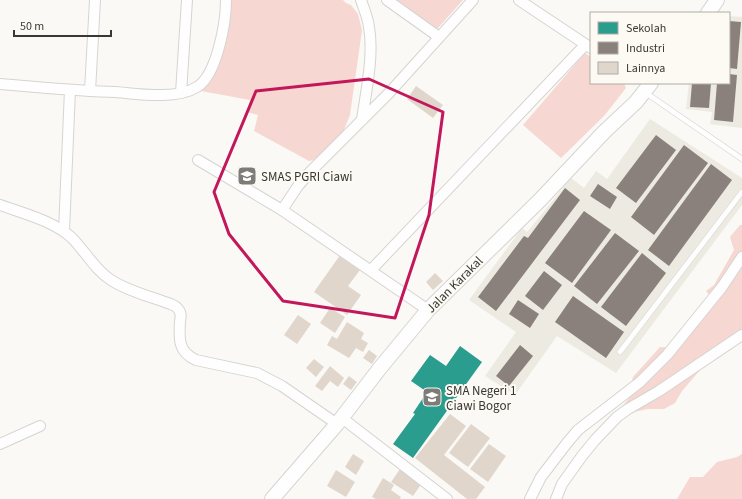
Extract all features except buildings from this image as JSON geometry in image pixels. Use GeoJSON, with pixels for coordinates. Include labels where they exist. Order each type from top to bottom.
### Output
{"type":"FeatureCollection","features":[{"type":"Feature","properties":{"kind":"main road"},"geometry":{"type":"LineString","coordinates":[[709,12],[718,0]]}},
{"type":"Feature","properties":{"kind":"main road","name":"Jalan Karakal"},"geometry":{"type":"LineString","coordinates":[[272,499],[339,421],[428,310],[540,200],[604,132],[636,102],[649,85]]}},
{"type":"Feature","properties":{"kind":"street"},"geometry":{"type":"LineString","coordinates":[[90,91],[95,0]]}},
{"type":"Feature","properties":{"kind":"street"},"geometry":{"type":"LineString","coordinates":[[181,93],[187,0]]}},
{"type":"Feature","properties":{"kind":"street"},"geometry":{"type":"LineString","coordinates":[[0,84],[70,90],[158,94],[190,91],[199,86],[207,76],[214,63],[224,27],[226,0]]}},
{"type":"Feature","properties":{"kind":"street"},"geometry":{"type":"LineString","coordinates":[[361,0],[367,16],[371,39],[370,64],[362,120]]}},
{"type":"Feature","properties":{"kind":"street"},"geometry":{"type":"LineString","coordinates":[[387,0],[439,37]]}},
{"type":"Feature","properties":{"kind":"street"},"geometry":{"type":"LineString","coordinates":[[282,210],[298,186],[309,173],[362,120],[473,0]]}},
{"type":"Feature","properties":{"kind":"street"},"geometry":{"type":"LineString","coordinates":[[372,270],[588,47],[519,0]]}},
{"type":"Feature","properties":{"kind":"street"},"geometry":{"type":"LineString","coordinates":[[64,231],[70,90]]}},
{"type":"Feature","properties":{"kind":"street"},"geometry":{"type":"LineString","coordinates":[[198,160],[282,210],[372,270],[428,310]]}},
{"type":"Feature","properties":{"kind":"street"},"geometry":{"type":"LineString","coordinates":[[0,205],[51,224],[64,231],[72,238],[94,265],[109,279],[121,286],[173,305],[178,309],[181,314],[180,344],[183,351],[189,357],[196,360],[257,372],[339,421],[447,499]]}},
{"type":"Feature","properties":{"kind":"street"},"geometry":{"type":"LineString","coordinates":[[530,499],[541,477],[566,443],[578,430],[640,382],[667,355],[722,287],[742,257]]}},
{"type":"Feature","properties":{"kind":"street"},"geometry":{"type":"LineString","coordinates":[[556,499],[562,484],[582,456],[617,417],[659,391],[742,335]]}},
{"type":"Feature","properties":{"kind":"street"},"geometry":{"type":"LineString","coordinates":[[0,444],[40,426]]}},
{"type":"Feature","properties":{"kind":"lane"},"geometry":{"type":"LineString","coordinates":[[649,85],[742,159]]}},
{"type":"Feature","properties":{"kind":"lane"},"geometry":{"type":"LineString","coordinates":[[620,352],[742,192]]}},
{"type":"Feature","properties":{"kind":"highlighted area"},"geometry":{"type":"Polygon","coordinates":[[[369,79],[443,112],[429,215],[395,318],[283,301],[229,234],[214,192],[256,91],[369,79]]]}},
{"type":"Feature","properties":{"kind":"shaded area"},"geometry":{"type":"Polygon","coordinates":[[[231,0],[343,0],[351,5],[358,14],[362,30],[350,115],[341,137],[318,159],[309,161],[254,131],[258,115],[247,112],[250,100],[201,91],[212,69],[224,35],[231,0]]]}},
{"type":"Feature","properties":{"kind":"shaded area"},"geometry":{"type":"Polygon","coordinates":[[[387,0],[463,0],[438,28],[429,28],[387,0]]]}},
{"type":"Feature","properties":{"kind":"shaded area"},"geometry":{"type":"Polygon","coordinates":[[[730,16],[742,17],[742,128],[710,124],[712,112],[686,109],[689,84],[730,84],[730,16]]]}},
{"type":"Feature","properties":{"kind":"shaded area"},"geometry":{"type":"Polygon","coordinates":[[[585,53],[590,56],[590,84],[624,84],[626,88],[604,116],[561,158],[523,125],[585,53]]]}},
{"type":"Feature","properties":{"kind":"shaded area"},"geometry":{"type":"Polygon","coordinates":[[[650,119],[742,178],[742,205],[616,373],[557,336],[515,395],[485,376],[516,332],[469,300],[522,228],[527,232],[571,178],[584,188],[596,171],[607,179],[650,119]]]}},
{"type":"Feature","properties":{"kind":"shaded area"},"geometry":{"type":"Polygon","coordinates":[[[740,225],[742,225],[742,331],[721,354],[701,369],[682,391],[675,403],[664,409],[648,409],[619,415],[621,408],[634,392],[631,384],[633,377],[660,347],[671,348],[711,297],[706,291],[714,285],[734,250],[730,237],[740,225]]]}},
{"type":"Feature","properties":{"kind":"shaded area"},"geometry":{"type":"Polygon","coordinates":[[[742,454],[742,499],[677,499],[690,477],[703,477],[717,462],[737,457],[742,454]]]}},
{"type":"Feature","properties":{"kind":"place","name":"SMAS PGRI Ciawi"},"geometry":{"type":"Point","coordinates":[247,176]}},
{"type":"Feature","properties":{"kind":"place","name":"SMA Negeri 1 Ciawi Bogor"},"geometry":{"type":"Point","coordinates":[432,397]}}]}
